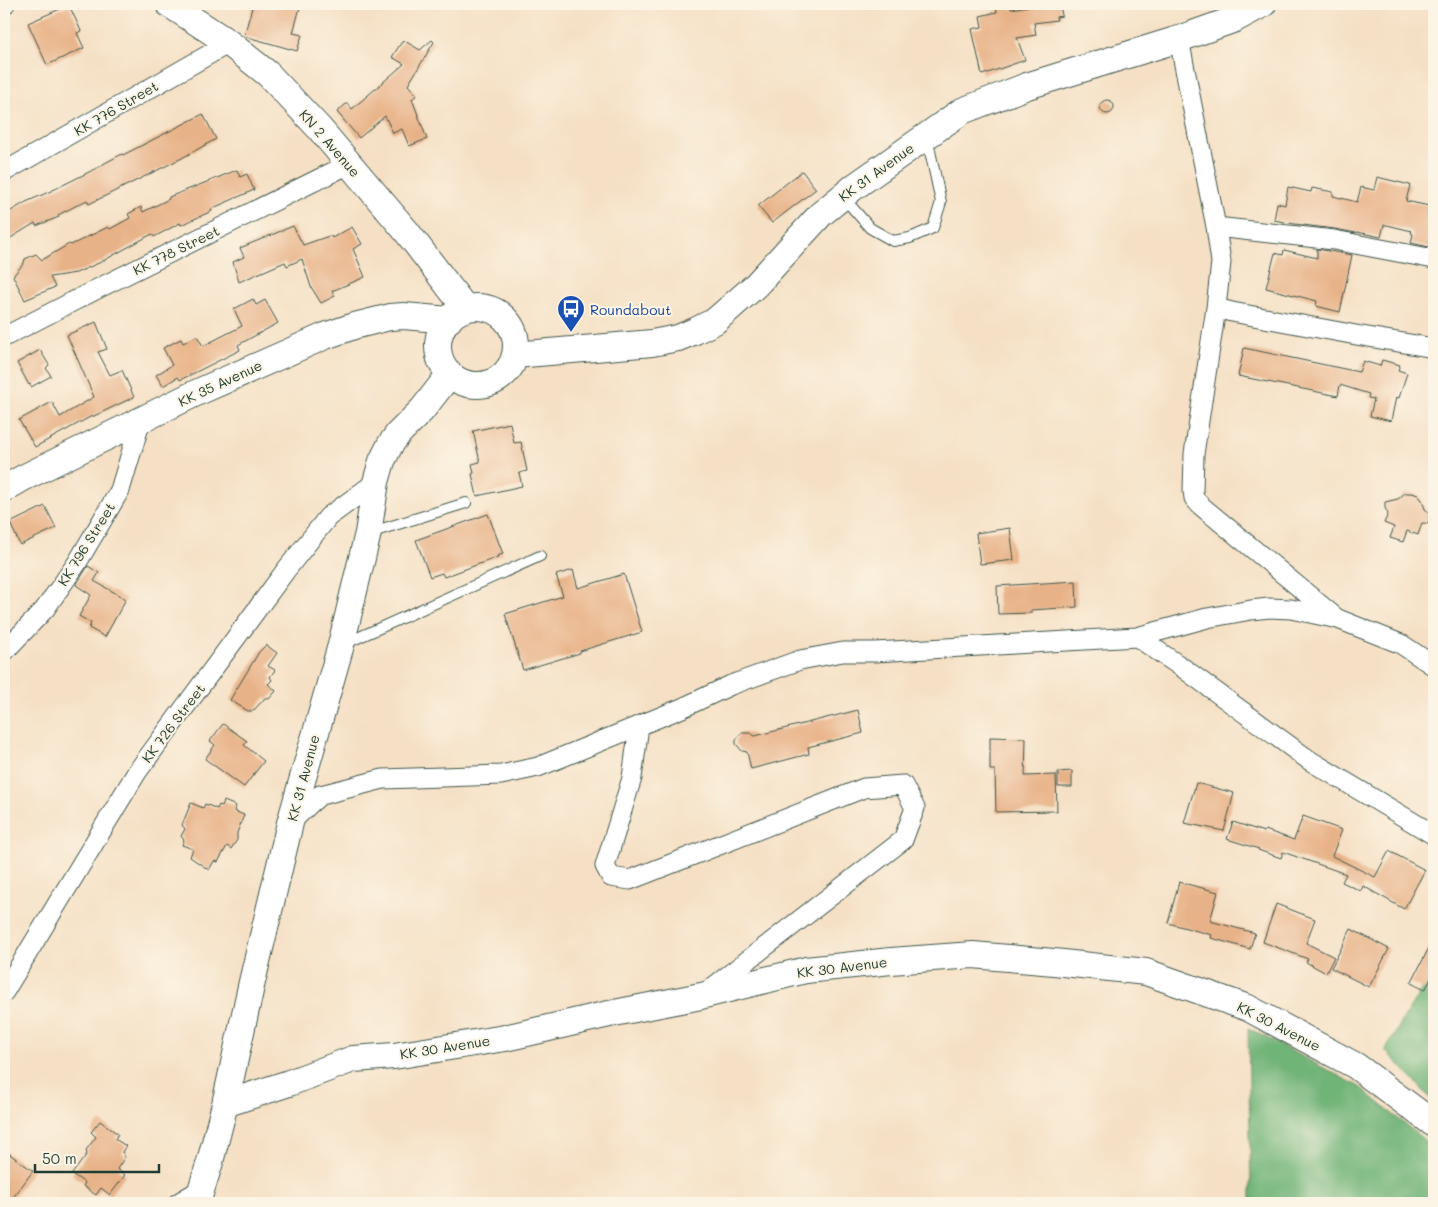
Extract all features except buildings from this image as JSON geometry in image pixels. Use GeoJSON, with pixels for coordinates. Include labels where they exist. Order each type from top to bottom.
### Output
{"type":"FeatureCollection","features":[{"type":"Feature","properties":{"kind":"main road","name":"KN 2 Avenue"},"geometry":{"type":"LineString","coordinates":[[169,4],[229,43],[268,74],[319,128],[407,232],[457,314]]}},
{"type":"Feature","properties":{"kind":"main road","name":"KK 31 Avenue"},"geometry":{"type":"LineString","coordinates":[[515,355],[652,342],[678,338],[695,331],[715,321],[756,285],[821,214],[842,196],[962,111],[1027,86],[1235,19],[1263,4]]}},
{"type":"Feature","properties":{"kind":"main road"},"geometry":{"type":"LineString","coordinates":[[476,307],[486,308],[504,318],[510,326],[515,335],[515,355],[512,365],[498,379],[488,384],[468,384],[459,381],[444,367],[438,347],[441,333],[457,314],[476,307]]}},
{"type":"Feature","properties":{"kind":"main road","name":"KK 35 Avenue"},"geometry":{"type":"LineString","coordinates":[[4,489],[196,392],[305,344],[347,329],[390,317],[457,314]]}},
{"type":"Feature","properties":{"kind":"main road","name":"KK 31 Avenue"},"geometry":{"type":"LineString","coordinates":[[199,1196],[225,1104],[290,823],[341,645],[368,533],[376,482],[382,461],[390,445],[422,410],[450,374]]}},
{"type":"Feature","properties":{"kind":"main road","name":"KK 30 Avenue"},"geometry":{"type":"LineString","coordinates":[[225,1104],[353,1059],[394,1056],[504,1038],[609,1014],[701,996],[806,970],[973,955],[1146,972],[1248,1008],[1356,1066],[1434,1124]]}},
{"type":"Feature","properties":{"kind":"street"},"geometry":{"type":"LineString","coordinates":[[1179,38],[1216,227],[1221,262],[1194,454],[1194,498],[1338,619]]}},
{"type":"Feature","properties":{"kind":"street","name":"KK 776 Street"},"geometry":{"type":"LineString","coordinates":[[4,172],[229,43]]}},
{"type":"Feature","properties":{"kind":"street","name":"KK 778 Street"},"geometry":{"type":"LineString","coordinates":[[4,337],[348,164]]}},
{"type":"Feature","properties":{"kind":"street"},"geometry":{"type":"LineString","coordinates":[[1216,227],[1334,240],[1434,259]]}},
{"type":"Feature","properties":{"kind":"street"},"geometry":{"type":"LineString","coordinates":[[1216,308],[1434,348]]}},
{"type":"Feature","properties":{"kind":"street","name":"KK 796 Street"},"geometry":{"type":"LineString","coordinates":[[4,652],[44,609],[78,563],[120,490],[141,420]]}},
{"type":"Feature","properties":{"kind":"street","name":"KK 726 Street"},"geometry":{"type":"LineString","coordinates":[[4,992],[136,772],[286,570],[328,517],[376,482]]}},
{"type":"Feature","properties":{"kind":"street"},"geometry":{"type":"LineString","coordinates":[[290,823],[320,795],[383,779],[501,774],[538,767],[731,685],[800,660],[843,652],[875,652],[1137,637],[1207,618],[1251,610],[1291,608],[1338,619],[1400,644],[1434,666]]}},
{"type":"Feature","properties":{"kind":"street"},"geometry":{"type":"LineString","coordinates":[[1137,637],[1309,760],[1434,835]]}},
{"type":"Feature","properties":{"kind":"street"},"geometry":{"type":"LineString","coordinates":[[638,726],[632,778],[605,866],[611,877],[630,880],[864,788],[903,785],[916,808],[903,840],[701,996]]}},
{"type":"Feature","properties":{"kind":"street"},"geometry":{"type":"LineString","coordinates":[[178,1203],[199,1196]]}},
{"type":"Feature","properties":{"kind":"lane"},"geometry":{"type":"LineString","coordinates":[[842,196],[870,228],[894,241],[910,238],[933,228],[941,202],[926,136]]}},
{"type":"Feature","properties":{"kind":"lane"},"geometry":{"type":"LineString","coordinates":[[368,533],[466,504]]}},
{"type":"Feature","properties":{"kind":"lane"},"geometry":{"type":"LineString","coordinates":[[341,645],[540,556]]}},
{"type":"Feature","properties":{"kind":"green space"},"geometry":{"type":"Polygon","coordinates":[[[1434,968],[1434,1102],[1385,1050],[1434,968]]]}},
{"type":"Feature","properties":{"kind":"green space"},"geometry":{"type":"Polygon","coordinates":[[[1248,1028],[1360,1087],[1434,1148],[1434,1203],[1251,1203],[1248,1028]]]}},
{"type":"Feature","properties":{"kind":"place","name":"Roundabout"},"geometry":{"type":"Point","coordinates":[571,333]}}]}
